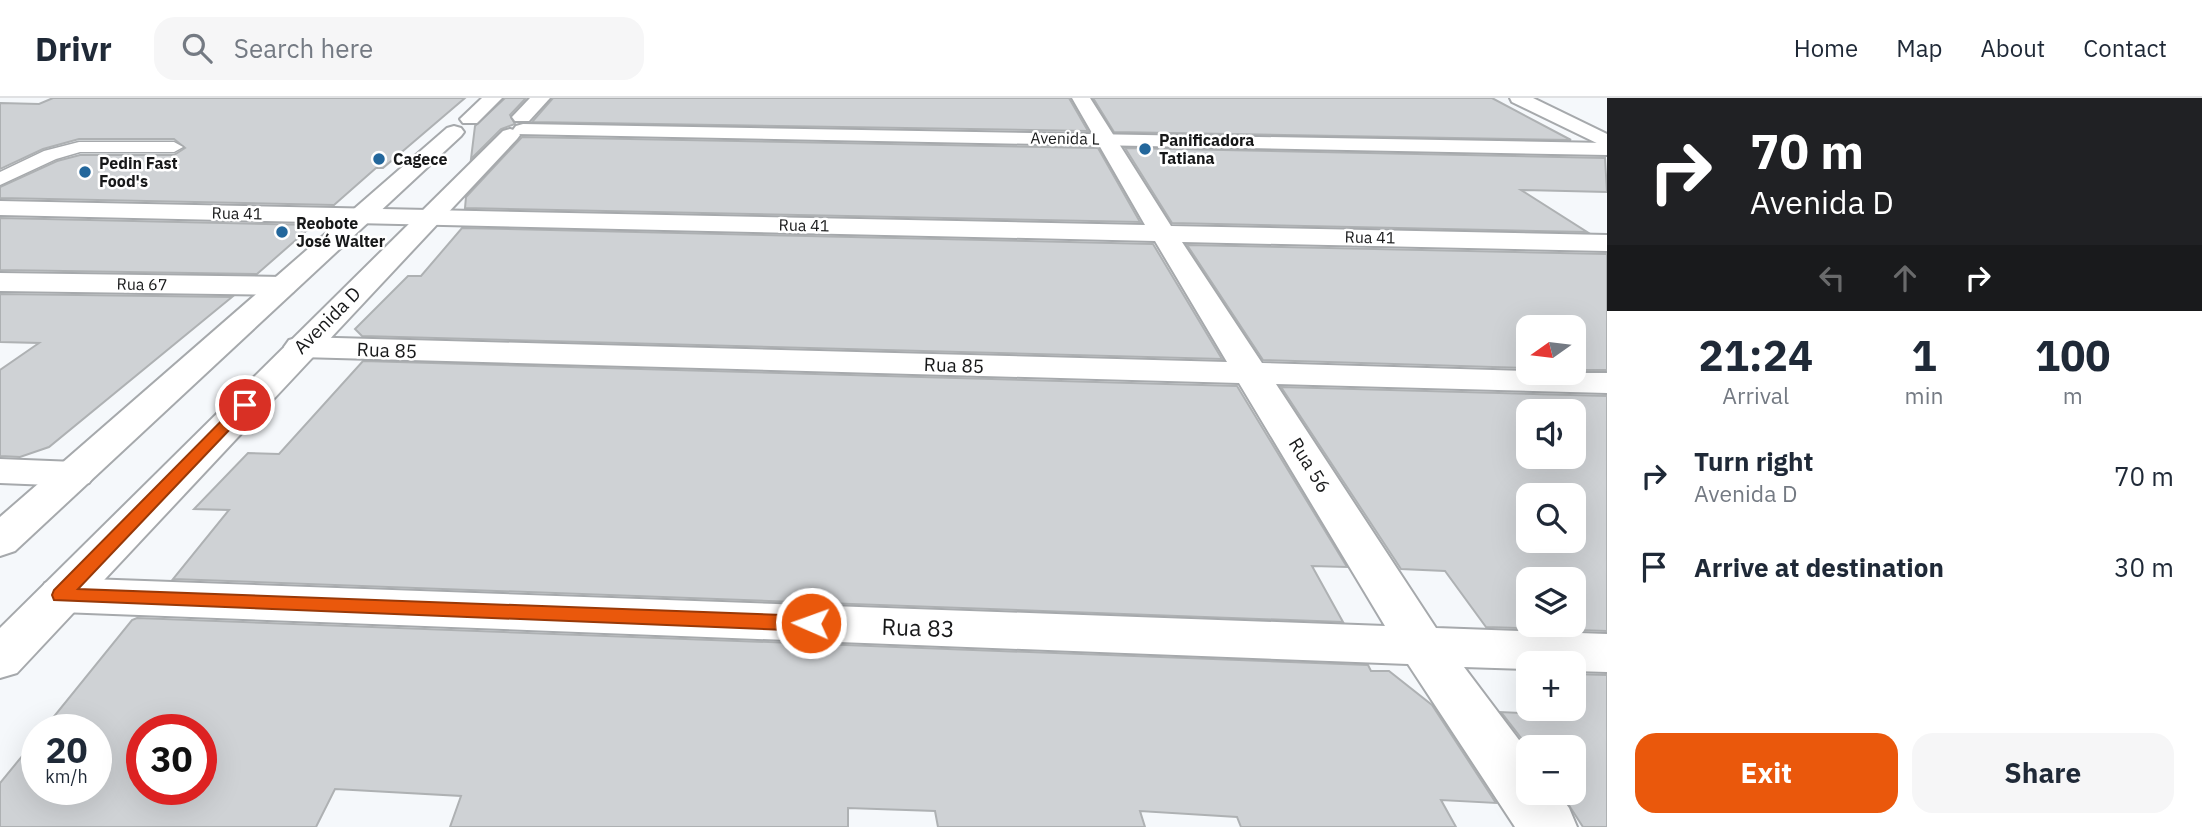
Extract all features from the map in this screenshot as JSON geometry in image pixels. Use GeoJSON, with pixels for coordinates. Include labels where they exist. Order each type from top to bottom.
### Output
{"type":"FeatureCollection","features":[{"type":"Feature","properties":{"kind":"street"},"geometry":{"type":"LineString","coordinates":[[0,541],[492,98]]}},
{"type":"Feature","properties":{"kind":"street","name":"Avenida D"},"geometry":{"type":"LineString","coordinates":[[0,659],[300,347],[520,125],[541,98]]}},
{"type":"Feature","properties":{"kind":"street","name":"Rua 56"},"geometry":{"type":"LineString","coordinates":[[1081,98],[1422,646],[1548,827]]}},
{"type":"Feature","properties":{"kind":"street"},"geometry":{"type":"LineString","coordinates":[[1519,98],[1605,141]]}},
{"type":"Feature","properties":{"kind":"street","name":"Avenida L"},"geometry":{"type":"LineString","coordinates":[[462,125],[480,138],[520,125],[1605,141]]}},
{"type":"Feature","properties":{"kind":"street","name":"Rua 41"},"geometry":{"type":"LineString","coordinates":[[0,208],[1607,243]]}},
{"type":"Feature","properties":{"kind":"street","name":"Rua 67"},"geometry":{"type":"LineString","coordinates":[[0,282],[283,286]]}},
{"type":"Feature","properties":{"kind":"street","name":"Rua 85"},"geometry":{"type":"LineString","coordinates":[[300,347],[1607,383]]}},
{"type":"Feature","properties":{"kind":"street"},"geometry":{"type":"LineString","coordinates":[[0,471],[75,474]]}},
{"type":"Feature","properties":{"kind":"street","name":"Rua 83"},"geometry":{"type":"LineString","coordinates":[[61,595],[1607,653]]}},
{"type":"Feature","properties":{"kind":"lane"},"geometry":{"type":"LineString","coordinates":[[0,179],[50,155],[79,147],[174,147]]}},
{"type":"Feature","properties":{"kind":"building"},"geometry":{"type":"Polygon","coordinates":[[[53,98],[465,98],[383,168],[376,168],[334,205],[0,198],[0,187],[57,161],[80,155],[174,155],[185,148],[174,139],[79,139],[43,149],[0,169],[0,103],[39,104],[53,98]]]}},
{"type":"Feature","properties":{"kind":"building"},"geometry":{"type":"Polygon","coordinates":[[[505,98],[526,98],[510,115],[515,124],[501,129],[471,159],[475,126],[505,98]]]}},
{"type":"Feature","properties":{"kind":"building"},"geometry":{"type":"Polygon","coordinates":[[[553,98],[1069,98],[1088,131],[532,122],[553,98]]]}},
{"type":"Feature","properties":{"kind":"building"},"geometry":{"type":"Polygon","coordinates":[[[1093,98],[1492,98],[1571,140],[1114,132],[1093,98]]]}},
{"type":"Feature","properties":{"kind":"building"},"geometry":{"type":"Polygon","coordinates":[[[522,137],[1098,148],[1140,222],[465,208],[466,197],[522,137]]]}},
{"type":"Feature","properties":{"kind":"building"},"geometry":{"type":"Polygon","coordinates":[[[1125,148],[1605,158],[1607,192],[1521,190],[1587,232],[1172,223],[1125,148]]]}},
{"type":"Feature","properties":{"kind":"building"},"geometry":{"type":"Polygon","coordinates":[[[0,218],[313,225],[257,274],[0,270],[0,218]]]}},
{"type":"Feature","properties":{"kind":"building"},"geometry":{"type":"Polygon","coordinates":[[[462,228],[1153,244],[1222,359],[362,336],[355,329],[408,276],[421,276],[462,228]]]}},
{"type":"Feature","properties":{"kind":"building"},"geometry":{"type":"Polygon","coordinates":[[[1187,245],[1607,254],[1607,370],[1586,370],[1586,315],[1516,315],[1516,368],[1263,360],[1187,245]]]}},
{"type":"Feature","properties":{"kind":"building"},"geometry":{"type":"Polygon","coordinates":[[[0,294],[232,297],[49,447],[20,457],[0,456],[0,370],[39,343],[0,342],[0,294]]]}},
{"type":"Feature","properties":{"kind":"building"},"geometry":{"type":"Polygon","coordinates":[[[363,361],[1237,386],[1347,567],[1312,566],[1343,622],[173,579],[229,510],[194,509],[248,453],[279,454],[363,361]]]}},
{"type":"Feature","properties":{"kind":"building"},"geometry":{"type":"Polygon","coordinates":[[[1281,387],[1607,396],[1607,631],[1586,630],[1586,567],[1516,567],[1516,628],[1486,627],[1445,571],[1401,569],[1281,387]]]}},
{"type":"Feature","properties":{"kind":"building"},"geometry":{"type":"Polygon","coordinates":[[[137,618],[1368,665],[1371,671],[1389,671],[1432,705],[1496,803],[1441,800],[1456,827],[1241,827],[1237,817],[1140,811],[1145,827],[938,827],[935,811],[848,808],[848,827],[450,827],[461,796],[335,789],[316,827],[0,827],[0,783],[21,757],[21,805],[112,805],[112,714],[56,714],[132,620],[137,618]]]}},
{"type":"Feature","properties":{"kind":"building"},"geometry":{"type":"Polygon","coordinates":[[[1586,674],[1607,675],[1607,827],[1583,827],[1569,805],[1586,805],[1586,735],[1519,735],[1501,712],[1516,713],[1516,721],[1586,721],[1586,674]]]}},
{"type":"Feature","properties":{"kind":"place","name":"Panificadora Tatiana"},"geometry":{"type":"Point","coordinates":[1145,149]}},
{"type":"Feature","properties":{"kind":"place","name":"Cagece"},"geometry":{"type":"Point","coordinates":[379,159]}},
{"type":"Feature","properties":{"kind":"place","name":"Pedin Fast Food's"},"geometry":{"type":"Point","coordinates":[85,172]}},
{"type":"Feature","properties":{"kind":"place","name":"Reobote José Walter"},"geometry":{"type":"Point","coordinates":[282,232]}},
{"type":"Feature","properties":{"kind":"route"},"geometry":{"type":"LineString","coordinates":[[245,405],[61,595],[811,623]]}}]}
